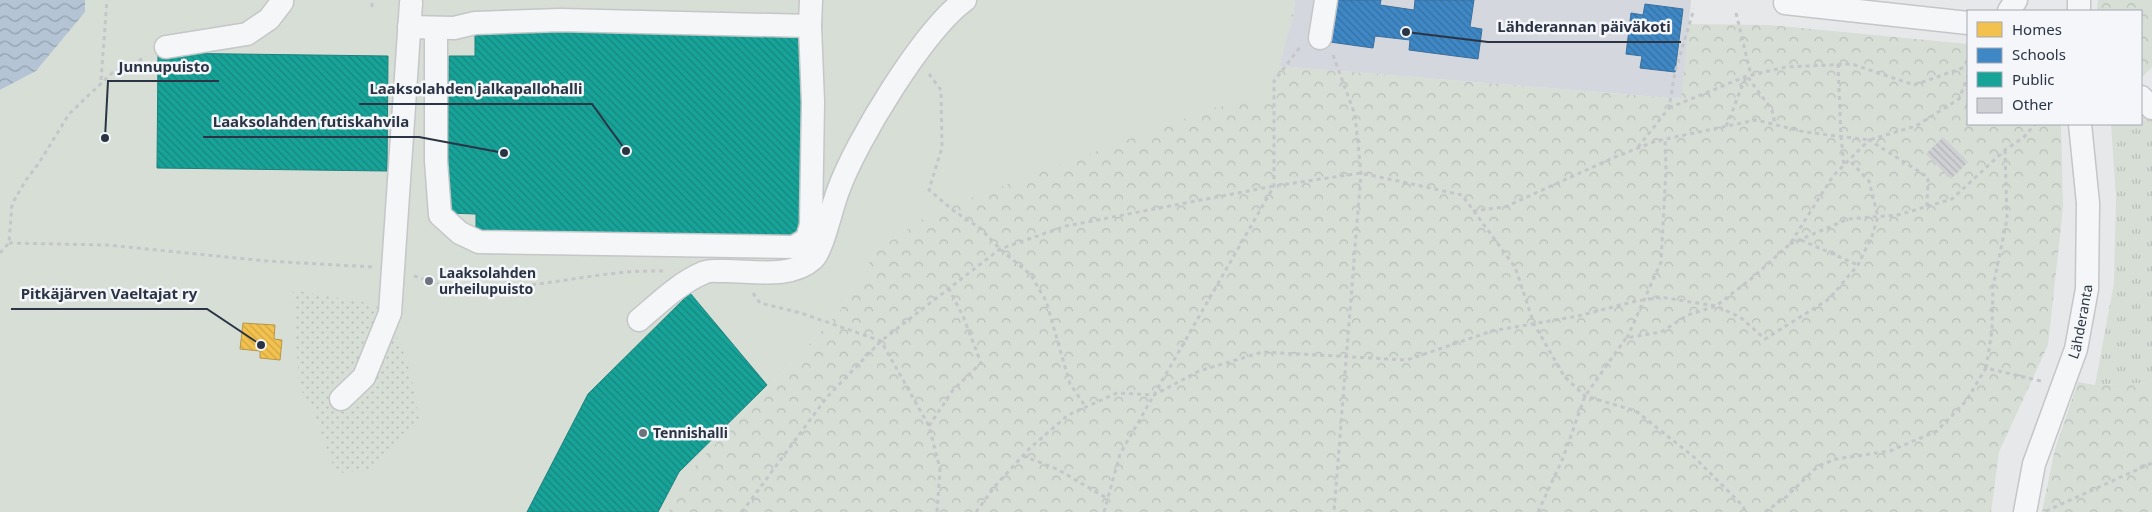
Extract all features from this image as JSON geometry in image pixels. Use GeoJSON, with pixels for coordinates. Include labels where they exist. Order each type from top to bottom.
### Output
{"type":"FeatureCollection","features":[{"type":"Feature","properties":{"kind":"street"},"geometry":{"type":"LineString","coordinates":[[436,28],[436,161],[440,215],[460,233],[479,242],[794,247],[807,240],[810,225],[813,102],[810,26],[811,0]]}},
{"type":"Feature","properties":{"kind":"street"},"geometry":{"type":"LineString","coordinates":[[639,320],[667,296],[704,272],[789,271],[814,258],[823,239],[838,190],[866,133],[915,56],[954,8],[965,0]]}},
{"type":"Feature","properties":{"kind":"street"},"geometry":{"type":"LineString","coordinates":[[1320,38],[1326,0]]}},
{"type":"Feature","properties":{"kind":"street"},"geometry":{"type":"LineString","coordinates":[[166,47],[247,34],[291,2]]}},
{"type":"Feature","properties":{"kind":"street"},"geometry":{"type":"LineString","coordinates":[[341,399],[364,378],[390,313],[411,3]]}},
{"type":"Feature","properties":{"kind":"street"},"geometry":{"type":"LineString","coordinates":[[1786,3],[1967,23]]}},
{"type":"Feature","properties":{"kind":"street"},"geometry":{"type":"LineString","coordinates":[[409,27],[454,28],[475,23],[561,20],[810,26]]}},
{"type":"Feature","properties":{"kind":"street"},"geometry":{"type":"LineString","coordinates":[[2142,98],[2152,108]]}},
{"type":"Feature","properties":{"kind":"street","name":"Lähderanta"},"geometry":{"type":"LineString","coordinates":[[2025,512],[2034,464],[2076,349],[2087,289],[2088,203],[2080,125]]}},
{"type":"Feature","properties":{"kind":"path"},"geometry":{"type":"LineString","coordinates":[[101,81],[107,0]]}},
{"type":"Feature","properties":{"kind":"path"},"geometry":{"type":"LineString","coordinates":[[372,0],[372,7]]}},
{"type":"Feature","properties":{"kind":"path"},"geometry":{"type":"LineString","coordinates":[[1669,108],[1675,72],[1694,9]]}},
{"type":"Feature","properties":{"kind":"path"},"geometry":{"type":"LineString","coordinates":[[1736,14],[1751,75]]}},
{"type":"Feature","properties":{"kind":"path"},"geometry":{"type":"LineString","coordinates":[[1104,512],[1120,454],[1274,186],[1274,81],[1307,38],[1320,38]]}},
{"type":"Feature","properties":{"kind":"path"},"geometry":{"type":"LineString","coordinates":[[0,253],[8,243],[12,204],[70,114],[112,72],[166,47]]}},
{"type":"Feature","properties":{"kind":"path"},"geometry":{"type":"LineString","coordinates":[[915,56],[941,90],[942,147],[929,190],[954,212],[980,228],[1000,249],[1031,275],[1046,301],[1070,384],[1086,407]]}},
{"type":"Feature","properties":{"kind":"path"},"geometry":{"type":"LineString","coordinates":[[1838,64],[1844,166]]}},
{"type":"Feature","properties":{"kind":"path"},"geometry":{"type":"LineString","coordinates":[[1637,148],[1669,108],[1751,75],[1786,67],[1852,64],[1914,85],[1967,66]]}},
{"type":"Feature","properties":{"kind":"path"},"geometry":{"type":"LineString","coordinates":[[1334,512],[1348,358],[1361,173],[1355,116],[1338,70]]}},
{"type":"Feature","properties":{"kind":"path"},"geometry":{"type":"LineString","coordinates":[[1747,76],[1772,110],[1775,124]]}},
{"type":"Feature","properties":{"kind":"path"},"geometry":{"type":"LineString","coordinates":[[1725,126],[1734,110],[1737,93],[1747,76]]}},
{"type":"Feature","properties":{"kind":"path"},"geometry":{"type":"LineString","coordinates":[[1626,338],[1661,332],[1688,315],[1716,306],[1790,244],[1834,176],[1868,140],[1916,126],[1959,99],[1967,79]]}},
{"type":"Feature","properties":{"kind":"path"},"geometry":{"type":"LineString","coordinates":[[1473,211],[1505,208],[1637,148],[1665,139],[1756,120],[1868,140],[1928,177],[1927,207]]}},
{"type":"Feature","properties":{"kind":"path"},"geometry":{"type":"LineString","coordinates":[[1790,244],[1848,218],[1898,215],[1952,199],[2004,150],[2024,137],[2034,125]]}},
{"type":"Feature","properties":{"kind":"path"},"geometry":{"type":"LineString","coordinates":[[1538,512],[1563,458],[1585,396],[1626,338],[1661,262],[1666,169],[1665,139]]}},
{"type":"Feature","properties":{"kind":"path"},"geometry":{"type":"LineString","coordinates":[[1765,512],[1786,497],[1818,466],[1836,459],[1890,451],[1937,432],[1966,401],[1986,368],[1992,330],[1993,287],[2007,219],[2004,150]]}},
{"type":"Feature","properties":{"kind":"path"},"geometry":{"type":"LineString","coordinates":[[976,512],[996,485],[1023,456],[1068,415],[1117,394],[1154,395],[1199,371],[1264,352],[1407,360],[1492,331],[1660,297],[1716,306],[1740,317],[1765,339],[1829,299],[1858,265],[1872,236],[1878,216],[1869,181],[1850,161]]}},
{"type":"Feature","properties":{"kind":"path"},"geometry":{"type":"LineString","coordinates":[[742,512],[827,397],[881,341],[1000,249],[1066,226],[1274,186],[1361,173],[1462,195],[1515,267],[1534,324],[1564,376],[1585,396],[1636,410],[1695,458],[1744,506],[1745,512]]}},
{"type":"Feature","properties":{"kind":"path"},"geometry":{"type":"LineString","coordinates":[[1801,240],[1858,265]]}},
{"type":"Feature","properties":{"kind":"path"},"geometry":{"type":"LineString","coordinates":[[8,243],[107,245],[267,261],[393,269],[446,287],[486,288],[624,273],[670,271]]}},
{"type":"Feature","properties":{"kind":"path"},"geometry":{"type":"LineString","coordinates":[[736,271],[760,303],[801,314],[881,341],[929,426],[940,469],[937,512]]}},
{"type":"Feature","properties":{"kind":"path"},"geometry":{"type":"LineString","coordinates":[[929,426],[953,390],[981,363],[963,316],[949,288]]}},
{"type":"Feature","properties":{"kind":"path"},"geometry":{"type":"LineString","coordinates":[[1986,368],[2049,383]]}},
{"type":"Feature","properties":{"kind":"path"},"geometry":{"type":"LineString","coordinates":[[1023,456],[1057,470],[1108,499]]}},
{"type":"Feature","properties":{"kind":"path"},"geometry":{"type":"LineString","coordinates":[[2043,512],[2152,463]]}},
{"type":"Feature","properties":{"kind":"shaded area"},"geometry":{"type":"Polygon","coordinates":[[[1295,0],[1691,0],[1682,99],[1278,66],[1293,17],[1295,0]]]}},
{"type":"Feature","properties":{"kind":"green space","name":"Laaksolahden urheilupuisto"},"geometry":{"type":"Polygon","coordinates":[[[85,0],[1295,0],[1273,97],[1213,108],[931,213],[877,250],[839,312],[690,471],[668,512],[0,512],[0,90],[36,71],[85,12],[85,0]]]}},
{"type":"Feature","properties":{"kind":"green space"},"geometry":{"type":"Polygon","coordinates":[[[1295,0],[1293,17],[1279,66],[1681,99],[1689,24],[1770,25],[1967,44],[1967,125],[2061,125],[2063,208],[2048,345],[1999,452],[1991,512],[668,512],[690,471],[839,312],[877,250],[931,213],[951,205],[1295,0]]]}},
{"type":"Feature","properties":{"kind":"green space"},"geometry":{"type":"Polygon","coordinates":[[[2098,0],[2152,0],[2152,67],[2142,77],[2142,10],[2097,10],[2098,0]]]}},
{"type":"Feature","properties":{"kind":"green space"},"geometry":{"type":"Polygon","coordinates":[[[2142,106],[2152,116],[2152,383],[2095,385],[2114,283],[2116,197],[2111,125],[2142,125],[2142,106]]]}},
{"type":"Feature","properties":{"kind":"green space"},"geometry":{"type":"Polygon","coordinates":[[[293,290],[379,305],[396,334],[410,373],[419,419],[366,471],[336,473],[314,413],[299,386],[293,290]]]}},
{"type":"Feature","properties":{"kind":"green space"},"geometry":{"type":"Polygon","coordinates":[[[2078,382],[2095,385],[2152,383],[2152,512],[2042,512],[2055,449],[2078,382]]]}},
{"type":"Feature","properties":{"kind":"water"},"geometry":{"type":"Polygon","coordinates":[[[0,0],[85,0],[85,12],[36,71],[0,90],[0,0]]]}},
{"type":"Feature","properties":{"kind":"building: Homes"},"geometry":{"type":"Polygon","coordinates":[[[243,323],[275,325],[274,339],[282,340],[280,360],[260,358],[260,351],[240,349],[243,323]]]}},
{"type":"Feature","properties":{"kind":"building: Schools"},"geometry":{"type":"Polygon","coordinates":[[[1335,0],[1381,0],[1380,5],[1414,10],[1415,0],[1474,0],[1470,27],[1482,29],[1478,59],[1409,50],[1410,40],[1375,36],[1373,48],[1330,42],[1335,0]]]}},
{"type":"Feature","properties":{"kind":"building: Schools"},"geometry":{"type":"Polygon","coordinates":[[[1645,4],[1683,9],[1675,72],[1640,68],[1642,56],[1626,54],[1631,13],[1643,15],[1645,4]]]}},
{"type":"Feature","properties":{"kind":"building: Public"},"geometry":{"type":"Polygon","coordinates":[[[475,29],[804,31],[802,236],[476,234],[476,214],[448,213],[449,56],[475,56],[475,29]]]}},
{"type":"Feature","properties":{"kind":"building: Public"},"geometry":{"type":"Polygon","coordinates":[[[158,53],[388,56],[387,171],[157,168],[158,53]]]}},
{"type":"Feature","properties":{"kind":"building: Public","name":"Tennishalli"},"geometry":{"type":"Polygon","coordinates":[[[690,293],[767,385],[679,472],[658,512],[527,512],[588,394],[690,293]]]}},
{"type":"Feature","properties":{"kind":"building: Other"},"geometry":{"type":"Polygon","coordinates":[[[1943,137],[1968,162],[1951,179],[1926,154],[1943,137]]]}},
{"type":"Feature","properties":{"kind":"place","name":"Lähderannan päiväkoti"},"geometry":{"type":"Point","coordinates":[1406,32]}},
{"type":"Feature","properties":{"kind":"place","name":"Junnupuisto"},"geometry":{"type":"Point","coordinates":[105,138]}},
{"type":"Feature","properties":{"kind":"place","name":"Laaksolahden jalkapallohalli"},"geometry":{"type":"Point","coordinates":[626,151]}},
{"type":"Feature","properties":{"kind":"place","name":"Laaksolahden futiskahvila"},"geometry":{"type":"Point","coordinates":[504,153]}},
{"type":"Feature","properties":{"kind":"place","name":"Laaksolahden urheilupuisto"},"geometry":{"type":"Point","coordinates":[429,281]}},
{"type":"Feature","properties":{"kind":"place","name":"Pitkäjärven Vaeltajat ry"},"geometry":{"type":"Point","coordinates":[261,345]}},
{"type":"Feature","properties":{"kind":"place","name":"Tennishalli"},"geometry":{"type":"Point","coordinates":[643,433]}}]}
